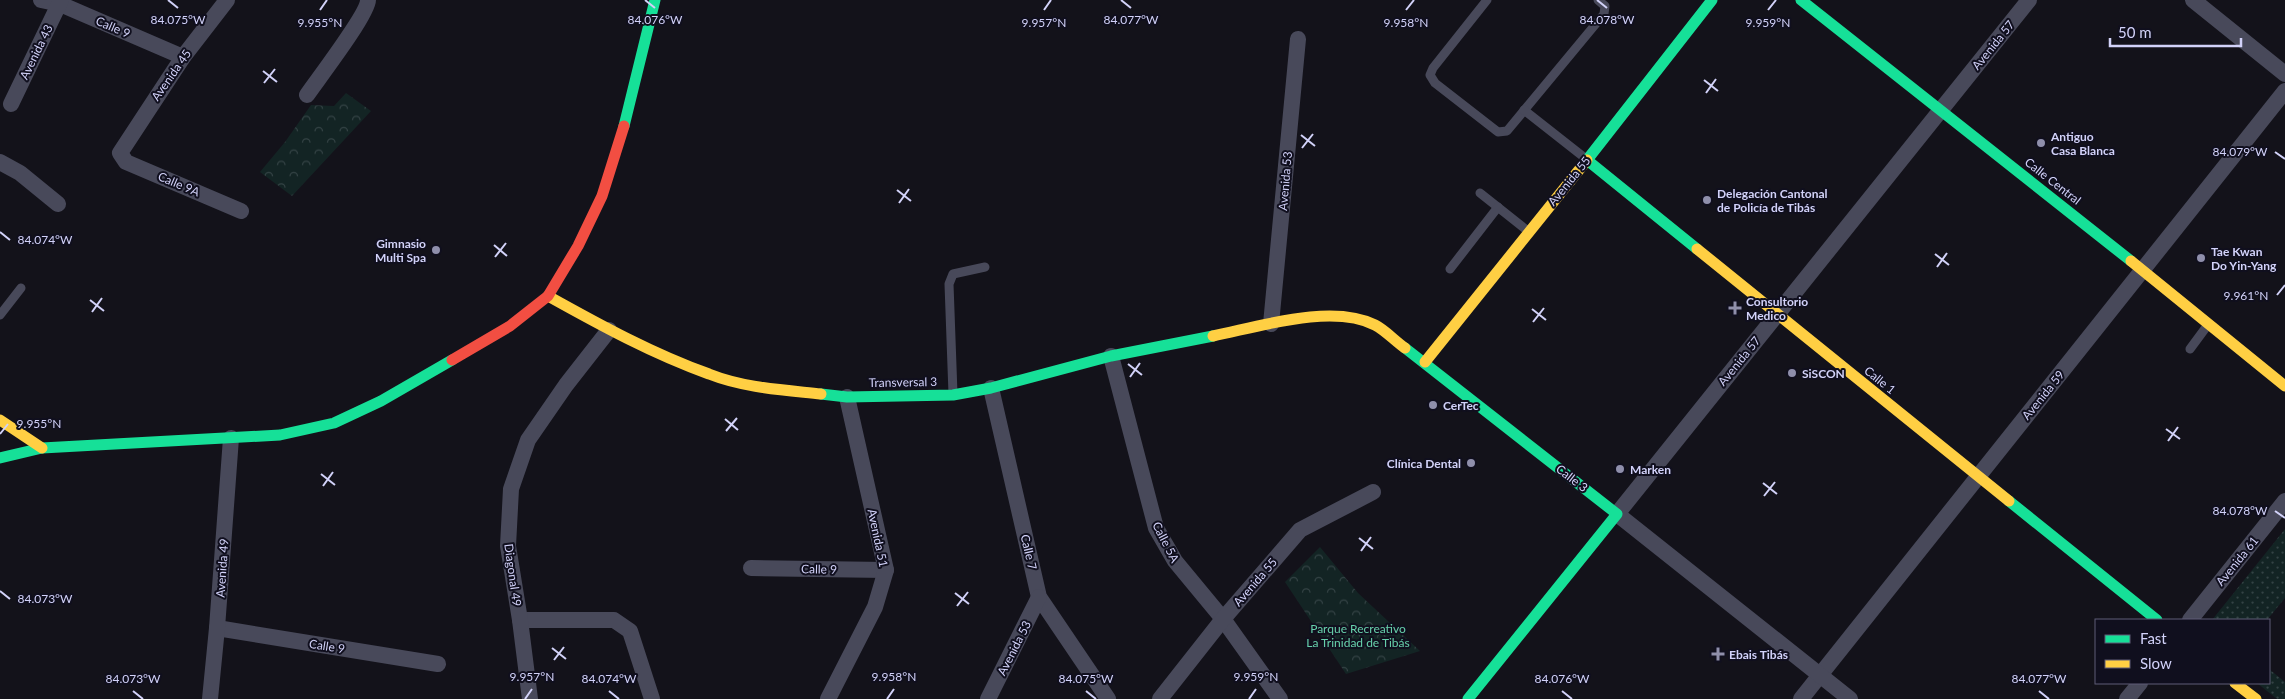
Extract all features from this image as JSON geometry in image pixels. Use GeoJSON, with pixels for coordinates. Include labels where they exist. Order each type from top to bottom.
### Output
{"type":"FeatureCollection","features":[{"type":"Feature","properties":{"kind":"main road"},"geometry":{"type":"LineString","coordinates":[[0,458],[42,448],[280,436],[334,423],[381,401],[510,326],[548,296],[578,246],[602,196],[620,142],[655,0]]}},
{"type":"Feature","properties":{"kind":"main road","name":"Avenida 55"},"geometry":{"type":"LineString","coordinates":[[1425,362],[1712,0]]}},
{"type":"Feature","properties":{"kind":"main road","name":"Calle Central"},"geometry":{"type":"LineString","coordinates":[[1801,0],[2142,270],[2285,386]]}},
{"type":"Feature","properties":{"kind":"main road"},"geometry":{"type":"LineString","coordinates":[[1689,30],[1693,2]]}},
{"type":"Feature","properties":{"kind":"main road","name":"Calle 1"},"geometry":{"type":"LineString","coordinates":[[1587,160],[2155,619]]}},
{"type":"Feature","properties":{"kind":"main road","name":"Transversal 3"},"geometry":{"type":"LineString","coordinates":[[548,296],[609,330],[710,375],[767,388],[847,397],[953,395],[991,388],[1111,356],[1271,324]]}},
{"type":"Feature","properties":{"kind":"main road","name":"Calle 3"},"geometry":{"type":"LineString","coordinates":[[1271,324],[1324,316],[1349,316],[1375,325],[1425,362],[1617,514]]}},
{"type":"Feature","properties":{"kind":"main road"},"geometry":{"type":"LineString","coordinates":[[0,420],[42,448]]}},
{"type":"Feature","properties":{"kind":"main road","name":"Avenida 57"},"geometry":{"type":"LineString","coordinates":[[1468,699],[1617,514]]}},
{"type":"Feature","properties":{"kind":"main road"},"geometry":{"type":"LineString","coordinates":[[2236,684],[2256,699]]}},
{"type":"Feature","properties":{"kind":"street","name":"Calle 9"},"geometry":{"type":"LineString","coordinates":[[41,0],[60,2],[183,57]]}},
{"type":"Feature","properties":{"kind":"street","name":"Avenida 45"},"geometry":{"type":"LineString","coordinates":[[120,153],[183,57],[227,0]]}},
{"type":"Feature","properties":{"kind":"street","name":"Avenida 57"},"geometry":{"type":"LineString","coordinates":[[1617,514],[2029,0]]}},
{"type":"Feature","properties":{"kind":"street"},"geometry":{"type":"LineString","coordinates":[[2192,0],[2285,74]]}},
{"type":"Feature","properties":{"kind":"street","name":"Avenida 43"},"geometry":{"type":"LineString","coordinates":[[11,104],[60,2]]}},
{"type":"Feature","properties":{"kind":"street"},"geometry":{"type":"LineString","coordinates":[[307,94],[368,2]]}},
{"type":"Feature","properties":{"kind":"street","name":"Avenida 53"},"geometry":{"type":"LineString","coordinates":[[1271,324],[1298,39]]}},
{"type":"Feature","properties":{"kind":"street","name":"Avenida 59"},"geometry":{"type":"LineString","coordinates":[[1800,699],[2285,90]]}},
{"type":"Feature","properties":{"kind":"street","name":"Calle 9A"},"geometry":{"type":"LineString","coordinates":[[120,153],[126,162],[241,211]]}},
{"type":"Feature","properties":{"kind":"street"},"geometry":{"type":"LineString","coordinates":[[0,162],[20,173],[58,204]]}},
{"type":"Feature","properties":{"kind":"street","name":"Diagonal 49"},"geometry":{"type":"LineString","coordinates":[[530,699],[508,546],[511,490],[528,440],[566,385],[609,330]]}},
{"type":"Feature","properties":{"kind":"street","name":"Calle 5A"},"geometry":{"type":"LineString","coordinates":[[1111,356],[1156,528],[1174,561],[1223,619],[1280,699]]}},
{"type":"Feature","properties":{"kind":"street","name":"Calle 7"},"geometry":{"type":"LineString","coordinates":[[991,388],[1039,597],[1108,699]]}},
{"type":"Feature","properties":{"kind":"street","name":"Avenida 51"},"geometry":{"type":"LineString","coordinates":[[828,699],[875,607],[886,570],[847,397]]}},
{"type":"Feature","properties":{"kind":"street","name":"Avenida 49"},"geometry":{"type":"LineString","coordinates":[[210,699],[217,628],[230,438]]}},
{"type":"Feature","properties":{"kind":"street","name":"Avenida 55"},"geometry":{"type":"LineString","coordinates":[[1160,699],[1223,619],[1300,530],[1373,492]]}},
{"type":"Feature","properties":{"kind":"street","name":"Avenida 61"},"geometry":{"type":"LineString","coordinates":[[2191,619],[2285,501]]}},
{"type":"Feature","properties":{"kind":"street","name":"Calle 3"},"geometry":{"type":"LineString","coordinates":[[1617,514],[1850,699]]}},
{"type":"Feature","properties":{"kind":"street","name":"Calle 9"},"geometry":{"type":"LineString","coordinates":[[751,568],[886,570]]}},
{"type":"Feature","properties":{"kind":"street","name":"Avenida 53"},"geometry":{"type":"LineString","coordinates":[[988,699],[1039,597]]}},
{"type":"Feature","properties":{"kind":"street"},"geometry":{"type":"LineString","coordinates":[[520,620],[614,620],[630,631],[652,699]]}},
{"type":"Feature","properties":{"kind":"street","name":"Calle 9"},"geometry":{"type":"LineString","coordinates":[[217,628],[438,664]]}},
{"type":"Feature","properties":{"kind":"street"},"geometry":{"type":"LineString","coordinates":[[2127,699],[2139,684]]}},
{"type":"Feature","properties":{"kind":"lane"},"geometry":{"type":"LineString","coordinates":[[1487,0],[1433,68],[1430,75],[1435,83],[1498,132],[1507,131],[1604,14],[1605,6],[1598,0]]}},
{"type":"Feature","properties":{"kind":"lane"},"geometry":{"type":"LineString","coordinates":[[1524,110],[1587,160]]}},
{"type":"Feature","properties":{"kind":"lane"},"geometry":{"type":"LineString","coordinates":[[1480,193],[1529,232]]}},
{"type":"Feature","properties":{"kind":"lane"},"geometry":{"type":"LineString","coordinates":[[1450,269],[1498,207]]}},
{"type":"Feature","properties":{"kind":"lane"},"geometry":{"type":"LineString","coordinates":[[953,395],[949,284],[953,274],[984,267]]}},
{"type":"Feature","properties":{"kind":"lane"},"geometry":{"type":"LineString","coordinates":[[0,315],[21,288]]}},
{"type":"Feature","properties":{"kind":"lane"},"geometry":{"type":"LineString","coordinates":[[2190,349],[2209,324]]}},
{"type":"Feature","properties":{"kind":"green space"},"geometry":{"type":"Polygon","coordinates":[[[346,93],[371,111],[292,196],[260,172],[285,142],[311,105],[334,106],[346,93]]]}},
{"type":"Feature","properties":{"kind":"green space"},"geometry":{"type":"Polygon","coordinates":[[[2285,529],[2285,598],[2268,619],[2213,619],[2285,529]]]}},
{"type":"Feature","properties":{"kind":"green space","name":"Parque Recreativo La Trinidad de Tibás"},"geometry":{"type":"Polygon","coordinates":[[[1320,547],[1358,593],[1420,651],[1346,674],[1285,582],[1320,547]]]}},
{"type":"Feature","properties":{"kind":"green space"},"geometry":{"type":"Polygon","coordinates":[[[2270,670],[2285,682],[2285,699],[2277,699],[2258,684],[2270,684],[2270,670]]]}},
{"type":"Feature","properties":{"kind":"traffic: fast"},"geometry":{"type":"LineString","coordinates":[[624,126],[655,0]]}},
{"type":"Feature","properties":{"kind":"traffic: fast"},"geometry":{"type":"LineString","coordinates":[[1697,249],[1587,160],[1712,0]]}},
{"type":"Feature","properties":{"kind":"traffic: fast"},"geometry":{"type":"LineString","coordinates":[[1801,0],[2131,261]]}},
{"type":"Feature","properties":{"kind":"traffic: fast"},"geometry":{"type":"LineString","coordinates":[[821,394],[847,397],[953,395],[991,388],[1111,356],[1213,336]]}},
{"type":"Feature","properties":{"kind":"traffic: fast"},"geometry":{"type":"LineString","coordinates":[[1405,348],[1617,514],[1468,699]]}},
{"type":"Feature","properties":{"kind":"traffic: fast"},"geometry":{"type":"LineString","coordinates":[[0,458],[42,448],[280,435],[334,423],[381,401],[452,360]]}},
{"type":"Feature","properties":{"kind":"traffic: fast"},"geometry":{"type":"LineString","coordinates":[[2009,501],[2156,619]]}},
{"type":"Feature","properties":{"kind":"traffic: slow"},"geometry":{"type":"LineString","coordinates":[[1425,362],[1587,160]]}},
{"type":"Feature","properties":{"kind":"traffic: slow"},"geometry":{"type":"LineString","coordinates":[[1697,249],[2009,501]]}},
{"type":"Feature","properties":{"kind":"traffic: slow"},"geometry":{"type":"LineString","coordinates":[[2131,261],[2285,386]]}},
{"type":"Feature","properties":{"kind":"traffic: slow"},"geometry":{"type":"LineString","coordinates":[[548,296],[647,348],[722,379],[779,390],[821,394]]}},
{"type":"Feature","properties":{"kind":"traffic: slow"},"geometry":{"type":"LineString","coordinates":[[1213,336],[1295,319],[1338,316],[1358,319],[1375,325],[1405,348]]}},
{"type":"Feature","properties":{"kind":"traffic: slow"},"geometry":{"type":"LineString","coordinates":[[0,420],[42,448]]}},
{"type":"Feature","properties":{"kind":"traffic: slow"},"geometry":{"type":"LineString","coordinates":[[2236,684],[2256,699]]}},
{"type":"Feature","properties":{"kind":"traffic: jam"},"geometry":{"type":"LineString","coordinates":[[452,360],[510,326],[548,296],[578,246],[602,196],[624,126]]}},
{"type":"Feature","properties":{"kind":"place","name":"Antiguo Casa Blanca"},"geometry":{"type":"Point","coordinates":[2041,143]}},
{"type":"Feature","properties":{"kind":"place","name":"Delegación Cantonal de Policía de Tibás"},"geometry":{"type":"Point","coordinates":[1707,200]}},
{"type":"Feature","properties":{"kind":"place","name":"Gimnasio Multi Spa"},"geometry":{"type":"Point","coordinates":[436,250]}},
{"type":"Feature","properties":{"kind":"place","name":"Tae Kwan Do Yin-Yang"},"geometry":{"type":"Point","coordinates":[2201,258]}},
{"type":"Feature","properties":{"kind":"place","name":"Consultorio Medico"},"geometry":{"type":"Point","coordinates":[1735,308]}},
{"type":"Feature","properties":{"kind":"place","name":"SiSCON"},"geometry":{"type":"Point","coordinates":[1792,373]}},
{"type":"Feature","properties":{"kind":"place","name":"CerTec"},"geometry":{"type":"Point","coordinates":[1433,405]}},
{"type":"Feature","properties":{"kind":"place","name":"Clínica Dental"},"geometry":{"type":"Point","coordinates":[1471,463]}},
{"type":"Feature","properties":{"kind":"place","name":"Marken"},"geometry":{"type":"Point","coordinates":[1620,469]}},
{"type":"Feature","properties":{"kind":"place","name":"Ebais Tibás"},"geometry":{"type":"Point","coordinates":[1718,654]}}]}
